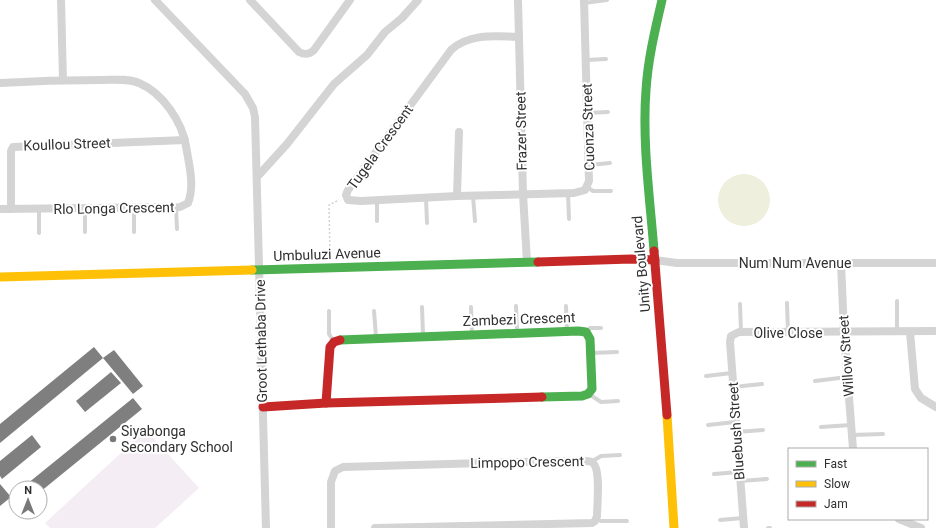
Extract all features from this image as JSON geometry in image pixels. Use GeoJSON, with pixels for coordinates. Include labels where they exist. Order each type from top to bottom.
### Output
{"type":"FeatureCollection","features":[{"type":"Feature","properties":{"kind":"street"},"geometry":{"type":"LineString","coordinates":[[61,0],[63,80]]}},
{"type":"Feature","properties":{"kind":"street","name":"Groot Lethaba Drive"},"geometry":{"type":"LineString","coordinates":[[155,0],[245,94],[253,108],[256,124],[266,528]]}},
{"type":"Feature","properties":{"kind":"street"},"geometry":{"type":"LineString","coordinates":[[250,0],[299,52],[306,55],[314,50],[350,0]]}},
{"type":"Feature","properties":{"kind":"street"},"geometry":{"type":"LineString","coordinates":[[257,177],[287,144],[328,91],[367,55],[385,32],[402,18],[418,0]]}},
{"type":"Feature","properties":{"kind":"street","name":"Frazer Street"},"geometry":{"type":"LineString","coordinates":[[518,0],[523,194],[527,262]]}},
{"type":"Feature","properties":{"kind":"street","name":"Unity Boulevard"},"geometry":{"type":"LineString","coordinates":[[662,0],[650,55],[645,121],[648,177],[669,438],[674,528]]}},
{"type":"Feature","properties":{"kind":"street","name":"Cuonza Street"},"geometry":{"type":"LineString","coordinates":[[523,194],[580,192],[585,190],[589,181],[584,1]]}},
{"type":"Feature","properties":{"kind":"street","name":"Tugela Crescent"},"geometry":{"type":"LineString","coordinates":[[519,36],[481,37],[469,39],[457,44],[451,50],[347,192],[346,197],[350,200],[377,200],[523,194]]}},
{"type":"Feature","properties":{"kind":"street","name":"Rlo Longa Crescent"},"geometry":{"type":"LineString","coordinates":[[0,83],[63,80],[121,80],[139,82],[151,90],[167,106],[178,121],[185,140],[190,172],[190,198],[188,204],[185,206],[0,209]]}},
{"type":"Feature","properties":{"kind":"street"},"geometry":{"type":"LineString","coordinates":[[457,196],[459,132]]}},
{"type":"Feature","properties":{"kind":"street","name":"Koullou Street"},"geometry":{"type":"LineString","coordinates":[[11,209],[11,151],[13,147],[27,145],[185,140]]}},
{"type":"Feature","properties":{"kind":"street","name":"Umbuluzi Avenue"},"geometry":{"type":"LineString","coordinates":[[0,277],[631,259],[655,260]]}},
{"type":"Feature","properties":{"kind":"street","name":"Num Num Avenue"},"geometry":{"type":"LineString","coordinates":[[655,260],[678,263],[936,263]]}},
{"type":"Feature","properties":{"kind":"street","name":"Willow Street"},"geometry":{"type":"LineString","coordinates":[[841,264],[844,333],[853,448]]}},
{"type":"Feature","properties":{"kind":"street","name":"Olive Close"},"geometry":{"type":"LineString","coordinates":[[732,334],[741,332],[844,333],[936,331]]}},
{"type":"Feature","properties":{"kind":"street","name":"Zambezi Crescent"},"geometry":{"type":"LineString","coordinates":[[334,342],[342,339],[472,334],[586,332],[590,339],[591,353],[592,389],[588,394]]}},
{"type":"Feature","properties":{"kind":"street"},"geometry":{"type":"LineString","coordinates":[[910,332],[915,389],[921,398],[936,406]]}},
{"type":"Feature","properties":{"kind":"street","name":"Bluebush Street"},"geometry":{"type":"LineString","coordinates":[[732,334],[730,342],[744,528]]}},
{"type":"Feature","properties":{"kind":"street"},"geometry":{"type":"LineString","coordinates":[[326,403],[330,348],[334,342]]}},
{"type":"Feature","properties":{"kind":"street"},"geometry":{"type":"LineString","coordinates":[[263,407],[326,403],[577,397],[588,394]]}},
{"type":"Feature","properties":{"kind":"street","name":"Limpopo Crescent"},"geometry":{"type":"LineString","coordinates":[[331,528],[331,482],[335,471],[343,467],[517,462],[591,462],[597,468],[598,472],[596,519]]}},
{"type":"Feature","properties":{"kind":"street"},"geometry":{"type":"LineString","coordinates":[[375,528],[592,523],[596,519]]}},
{"type":"Feature","properties":{"kind":"street"},"geometry":{"type":"LineString","coordinates":[[902,520],[921,528]]}},
{"type":"Feature","properties":{"kind":"lane"},"geometry":{"type":"LineString","coordinates":[[584,1],[607,0]]}},
{"type":"Feature","properties":{"kind":"lane"},"geometry":{"type":"LineString","coordinates":[[586,60],[606,60]]}},
{"type":"Feature","properties":{"kind":"lane"},"geometry":{"type":"LineString","coordinates":[[587,113],[608,112]]}},
{"type":"Feature","properties":{"kind":"lane"},"geometry":{"type":"LineString","coordinates":[[589,165],[610,163]]}},
{"type":"Feature","properties":{"kind":"lane"},"geometry":{"type":"LineString","coordinates":[[587,187],[593,191],[611,191]]}},
{"type":"Feature","properties":{"kind":"lane"},"geometry":{"type":"LineString","coordinates":[[568,193],[569,219]]}},
{"type":"Feature","properties":{"kind":"lane"},"geometry":{"type":"LineString","coordinates":[[473,196],[475,221]]}},
{"type":"Feature","properties":{"kind":"lane"},"geometry":{"type":"LineString","coordinates":[[426,198],[427,223]]}},
{"type":"Feature","properties":{"kind":"lane"},"geometry":{"type":"LineString","coordinates":[[377,200],[377,221]]}},
{"type":"Feature","properties":{"kind":"lane"},"geometry":{"type":"LineString","coordinates":[[176,207],[177,229]]}},
{"type":"Feature","properties":{"kind":"lane"},"geometry":{"type":"LineString","coordinates":[[85,208],[85,232]]}},
{"type":"Feature","properties":{"kind":"lane"},"geometry":{"type":"LineString","coordinates":[[134,208],[134,232]]}},
{"type":"Feature","properties":{"kind":"lane"},"geometry":{"type":"LineString","coordinates":[[39,209],[39,233]]}},
{"type":"Feature","properties":{"kind":"lane"},"geometry":{"type":"LineString","coordinates":[[897,301],[897,332]]}},
{"type":"Feature","properties":{"kind":"lane"},"geometry":{"type":"LineString","coordinates":[[788,303],[788,333]]}},
{"type":"Feature","properties":{"kind":"lane"},"geometry":{"type":"LineString","coordinates":[[740,304],[741,332]]}},
{"type":"Feature","properties":{"kind":"lane"},"geometry":{"type":"LineString","coordinates":[[516,306],[517,333]]}},
{"type":"Feature","properties":{"kind":"lane"},"geometry":{"type":"LineString","coordinates":[[566,306],[567,332]]}},
{"type":"Feature","properties":{"kind":"lane"},"geometry":{"type":"LineString","coordinates":[[422,307],[423,336]]}},
{"type":"Feature","properties":{"kind":"lane"},"geometry":{"type":"LineString","coordinates":[[471,307],[472,334]]}},
{"type":"Feature","properties":{"kind":"lane"},"geometry":{"type":"LineString","coordinates":[[329,311],[330,334],[334,342]]}},
{"type":"Feature","properties":{"kind":"lane"},"geometry":{"type":"LineString","coordinates":[[374,311],[376,338]]}},
{"type":"Feature","properties":{"kind":"lane"},"geometry":{"type":"LineString","coordinates":[[586,332],[590,328],[601,328]]}},
{"type":"Feature","properties":{"kind":"lane"},"geometry":{"type":"LineString","coordinates":[[591,353],[617,352]]}},
{"type":"Feature","properties":{"kind":"lane"},"geometry":{"type":"LineString","coordinates":[[706,376],[732,373]]}},
{"type":"Feature","properties":{"kind":"lane"},"geometry":{"type":"LineString","coordinates":[[815,381],[847,378]]}},
{"type":"Feature","properties":{"kind":"lane"},"geometry":{"type":"LineString","coordinates":[[733,388],[762,384]]}},
{"type":"Feature","properties":{"kind":"lane"},"geometry":{"type":"LineString","coordinates":[[588,394],[601,402],[618,401]]}},
{"type":"Feature","properties":{"kind":"lane"},"geometry":{"type":"LineString","coordinates":[[708,425],[735,422]]}},
{"type":"Feature","properties":{"kind":"lane"},"geometry":{"type":"LineString","coordinates":[[821,427],[851,425]]}},
{"type":"Feature","properties":{"kind":"lane"},"geometry":{"type":"LineString","coordinates":[[736,432],[763,430]]}},
{"type":"Feature","properties":{"kind":"lane"},"geometry":{"type":"LineString","coordinates":[[852,435],[883,434]]}},
{"type":"Feature","properties":{"kind":"lane"},"geometry":{"type":"LineString","coordinates":[[591,462],[601,456],[620,455]]}},
{"type":"Feature","properties":{"kind":"lane"},"geometry":{"type":"LineString","coordinates":[[714,474],[739,472]]}},
{"type":"Feature","properties":{"kind":"lane"},"geometry":{"type":"LineString","coordinates":[[740,481],[767,479]]}},
{"type":"Feature","properties":{"kind":"lane"},"geometry":{"type":"LineString","coordinates":[[720,520],[743,518]]}},
{"type":"Feature","properties":{"kind":"lane"},"geometry":{"type":"LineString","coordinates":[[596,519],[600,522],[627,521]]}},
{"type":"Feature","properties":{"kind":"path"},"geometry":{"type":"LineString","coordinates":[[330,268],[329,205],[346,197]]}},
{"type":"Feature","properties":{"kind":"shaded area"},"geometry":{"type":"Polygon","coordinates":[[[739,174],[749,174],[758,178],[766,186],[770,195],[770,205],[766,214],[758,222],[749,226],[739,226],[730,222],[722,214],[718,205],[718,195],[722,186],[730,178],[739,174]]]}},
{"type":"Feature","properties":{"kind":"shaded area"},"geometry":{"type":"Polygon","coordinates":[[[146,430],[199,488],[155,528],[50,528],[45,523],[146,430]]]}},
{"type":"Feature","properties":{"kind":"building"},"geometry":{"type":"Polygon","coordinates":[[[94,347],[103,358],[0,443],[0,424],[94,347]]]}},
{"type":"Feature","properties":{"kind":"building"},"geometry":{"type":"Polygon","coordinates":[[[114,350],[143,386],[133,394],[103,358],[114,350]]]}},
{"type":"Feature","properties":{"kind":"building"},"geometry":{"type":"Polygon","coordinates":[[[111,372],[121,383],[85,412],[76,401],[111,372]]]}},
{"type":"Feature","properties":{"kind":"building"},"geometry":{"type":"Polygon","coordinates":[[[133,398],[142,409],[48,485],[48,480],[32,480],[133,398]]]}},
{"type":"Feature","properties":{"kind":"building"},"geometry":{"type":"Polygon","coordinates":[[[32,435],[41,447],[2,479],[0,476],[0,461],[32,435]]]}},
{"type":"Feature","properties":{"kind":"building"},"geometry":{"type":"Polygon","coordinates":[[[0,484],[8,493],[8,499],[0,506],[0,484]]]}},
{"type":"Feature","properties":{"kind":"traffic: fast"},"geometry":{"type":"LineString","coordinates":[[654,251],[647,170],[645,110],[650,56],[662,0]]}},
{"type":"Feature","properties":{"kind":"traffic: fast"},"geometry":{"type":"LineString","coordinates":[[252,270],[538,262]]}},
{"type":"Feature","properties":{"kind":"traffic: fast"},"geometry":{"type":"LineString","coordinates":[[340,340],[578,331],[586,332],[590,339],[592,389],[588,394],[582,396],[542,397]]}},
{"type":"Feature","properties":{"kind":"traffic: slow"},"geometry":{"type":"LineString","coordinates":[[0,277],[252,270]]}},
{"type":"Feature","properties":{"kind":"traffic: slow"},"geometry":{"type":"LineString","coordinates":[[667,415],[674,528]]}},
{"type":"Feature","properties":{"kind":"traffic: jam"},"geometry":{"type":"LineString","coordinates":[[654,251],[667,415]]}},
{"type":"Feature","properties":{"kind":"traffic: jam"},"geometry":{"type":"LineString","coordinates":[[538,262],[631,259],[655,260]]}},
{"type":"Feature","properties":{"kind":"traffic: jam"},"geometry":{"type":"LineString","coordinates":[[326,403],[330,347],[334,342],[340,340]]}},
{"type":"Feature","properties":{"kind":"traffic: jam"},"geometry":{"type":"LineString","coordinates":[[263,407],[326,403],[542,397]]}},
{"type":"Feature","properties":{"kind":"place","name":"Siyabonga Secondary School"},"geometry":{"type":"Point","coordinates":[113,439]}}]}
